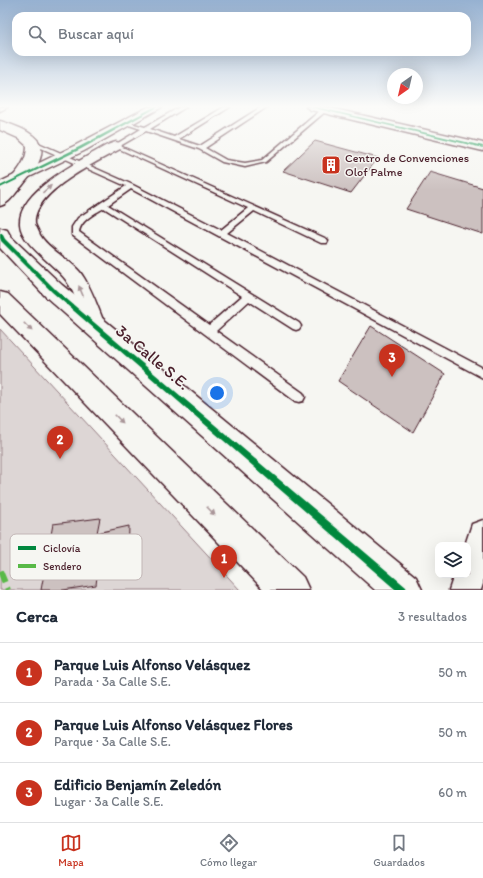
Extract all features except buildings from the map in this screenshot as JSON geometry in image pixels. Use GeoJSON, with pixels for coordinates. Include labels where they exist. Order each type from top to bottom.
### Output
{"type":"FeatureCollection","features":[{"type":"Feature","properties":{"kind":"street"},"geometry":{"type":"LineString","coordinates":[[0,201],[22,176],[35,154],[35,148],[32,142],[18,135]]}},
{"type":"Feature","properties":{"kind":"street"},"geometry":{"type":"LineString","coordinates":[[0,187],[105,135]]}},
{"type":"Feature","properties":{"kind":"street"},"geometry":{"type":"LineString","coordinates":[[429,135],[483,147]]}},
{"type":"Feature","properties":{"kind":"street"},"geometry":{"type":"LineString","coordinates":[[96,327],[76,282],[28,230],[27,219],[29,210],[40,195],[50,186],[116,146]]}},
{"type":"Feature","properties":{"kind":"street","name":"3a Calle S.E."},"geometry":{"type":"LineString","coordinates":[[0,234],[4,240],[54,290],[403,590]]}},
{"type":"Feature","properties":{"kind":"street"},"geometry":{"type":"LineString","coordinates":[[0,248],[54,290]]}},
{"type":"Feature","properties":{"kind":"street"},"geometry":{"type":"LineString","coordinates":[[0,300],[290,590]]}},
{"type":"Feature","properties":{"kind":"street"},"geometry":{"type":"LineString","coordinates":[[465,590],[483,535]]}},
{"type":"Feature","properties":{"kind":"lane"},"geometry":{"type":"LineString","coordinates":[[116,146],[135,135]]}},
{"type":"Feature","properties":{"kind":"lane"},"geometry":{"type":"LineString","coordinates":[[165,135],[201,148],[224,161],[245,165],[258,164],[264,161],[295,135]]}},
{"type":"Feature","properties":{"kind":"lane"},"geometry":{"type":"LineString","coordinates":[[175,138],[181,135]]}},
{"type":"Feature","properties":{"kind":"lane"},"geometry":{"type":"LineString","coordinates":[[201,148],[222,135]]}},
{"type":"Feature","properties":{"kind":"lane"},"geometry":{"type":"LineString","coordinates":[[32,142],[65,155],[131,186],[483,373]]}},
{"type":"Feature","properties":{"kind":"lane"},"geometry":{"type":"LineString","coordinates":[[116,146],[324,241]]}},
{"type":"Feature","properties":{"kind":"lane"},"geometry":{"type":"LineString","coordinates":[[131,186],[81,220],[76,227],[75,233],[299,397]]}},
{"type":"Feature","properties":{"kind":"lane"},"geometry":{"type":"LineString","coordinates":[[104,205],[296,326]]}},
{"type":"Feature","properties":{"kind":"lane"},"geometry":{"type":"LineString","coordinates":[[221,234],[253,208]]}},
{"type":"Feature","properties":{"kind":"lane"},"geometry":{"type":"LineString","coordinates":[[209,331],[248,296]]}},
{"type":"Feature","properties":{"kind":"shaded area"},"geometry":{"type":"Polygon","coordinates":[[[0,329],[240,590],[0,590],[0,329]]]}},
{"type":"Feature","properties":{"kind":"marked path"},"geometry":{"type":"LineString","coordinates":[[0,571],[8,590]]}},
{"type":"Feature","properties":{"kind":"cycle path"},"geometry":{"type":"LineString","coordinates":[[0,187],[105,135]]}},
{"type":"Feature","properties":{"kind":"cycle path"},"geometry":{"type":"LineString","coordinates":[[429,135],[483,147]]}},
{"type":"Feature","properties":{"kind":"cycle path"},"geometry":{"type":"LineString","coordinates":[[0,234],[3,240],[54,291],[403,590]]}},
{"type":"Feature","properties":{"kind":"place","name":"Centro de Convenciones Olof Palme"},"geometry":{"type":"Point","coordinates":[331,165]}},
{"type":"Feature","properties":{"kind":"place","name":"Edificio Benjamín Zeledón"},"geometry":{"type":"Point","coordinates":[392,377]}},
{"type":"Feature","properties":{"kind":"place","name":"Parque Luis Alfonso Velásquez Flores"},"geometry":{"type":"Point","coordinates":[60,459]}},
{"type":"Feature","properties":{"kind":"place","name":"Parque Luis Alfonso Velásquez"},"geometry":{"type":"Point","coordinates":[224,578]}}]}
